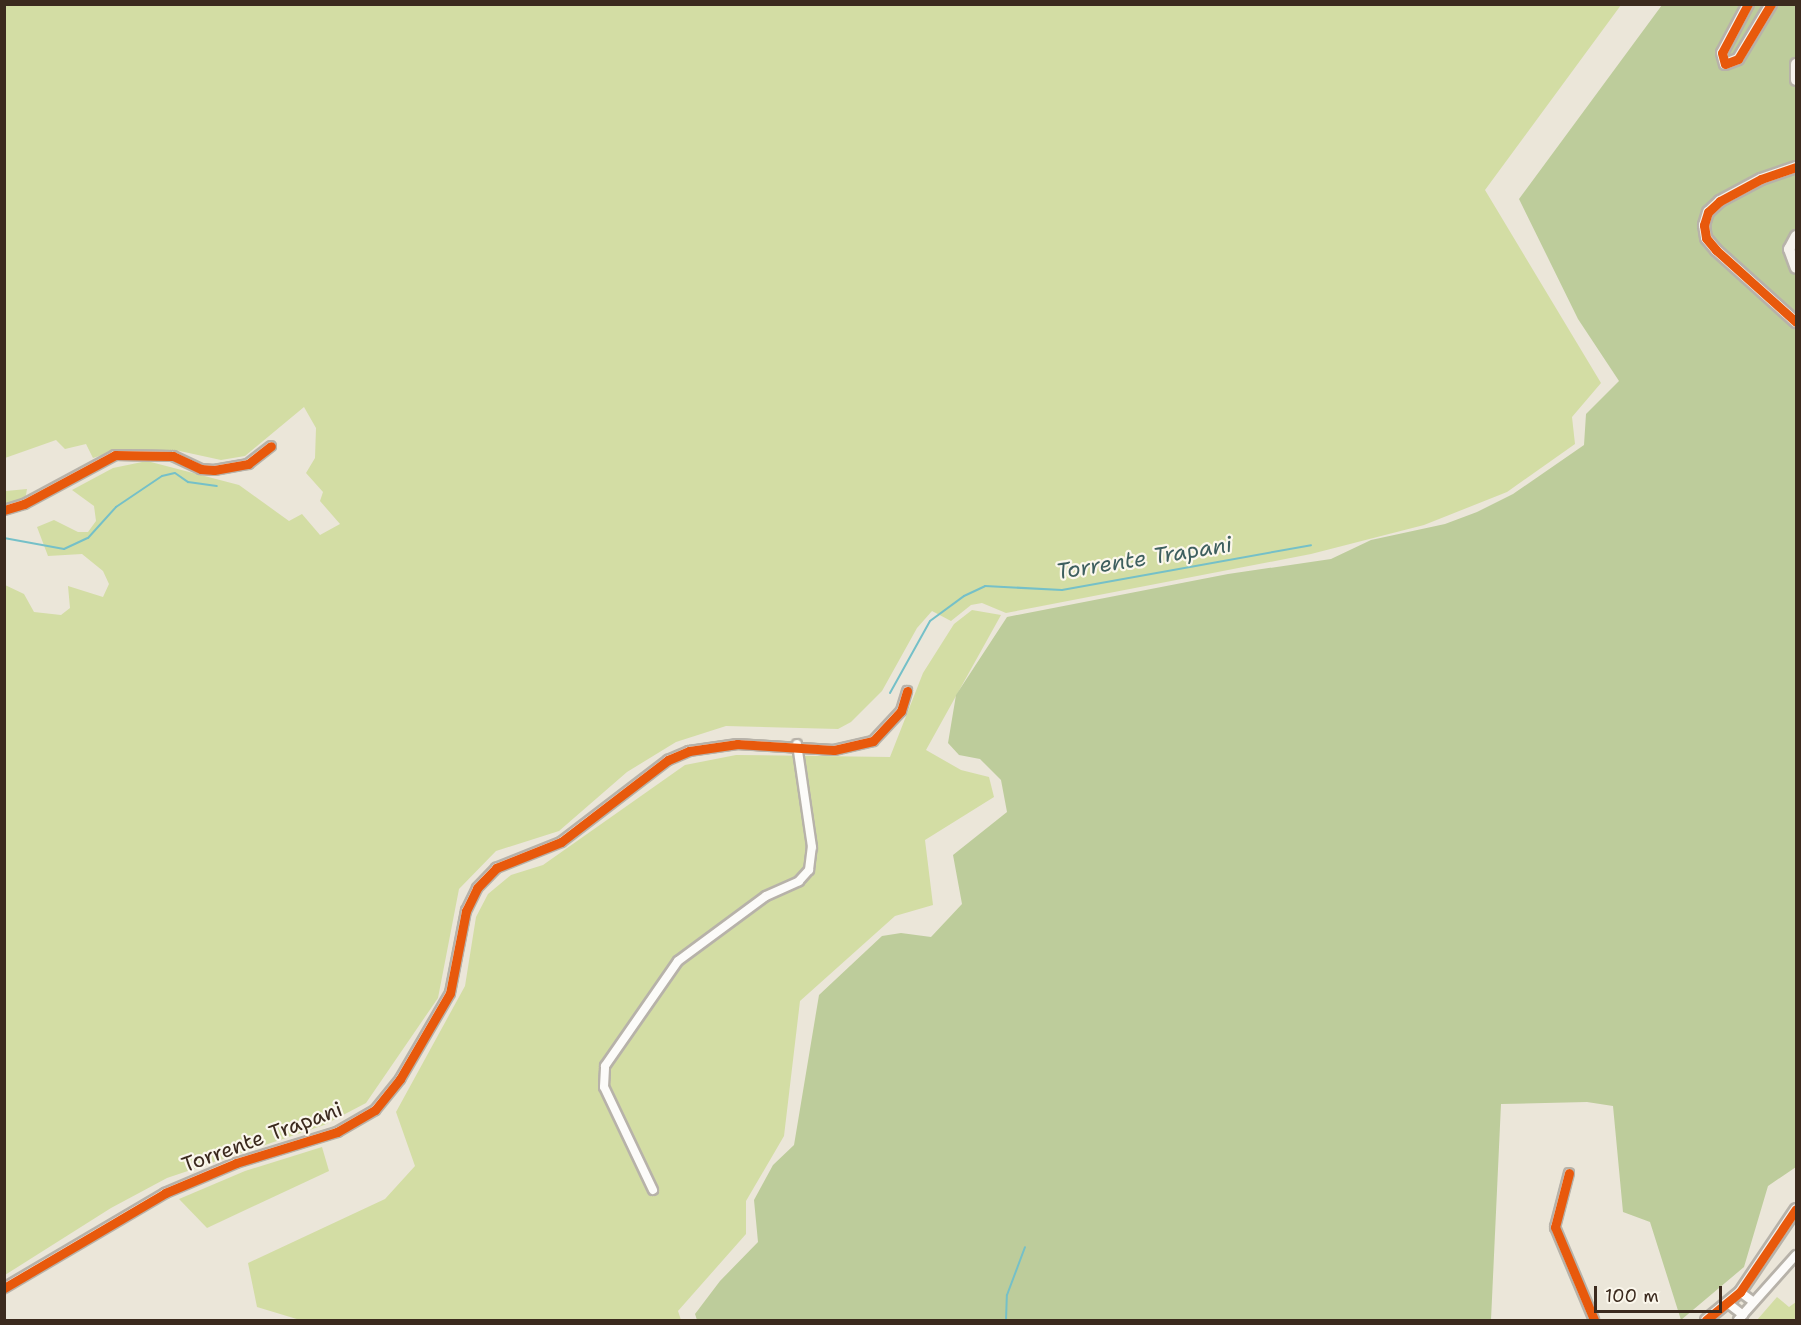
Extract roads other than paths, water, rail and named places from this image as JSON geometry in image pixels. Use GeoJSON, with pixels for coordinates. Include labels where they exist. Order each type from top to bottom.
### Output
{"type":"FeatureCollection","features":[{"type":"Feature","properties":{"kind":"main road"},"geometry":{"type":"LineString","coordinates":[[1748,4],[1722,53],[1725,64],[1738,59],[1771,4]]}},
{"type":"Feature","properties":{"kind":"main road"},"geometry":{"type":"LineString","coordinates":[[1797,64],[1797,80]]}},
{"type":"Feature","properties":{"kind":"main road"},"geometry":{"type":"LineString","coordinates":[[1797,167],[1761,179],[1720,201],[1708,212],[1704,225],[1707,238],[1716,250],[1797,322]]}},
{"type":"Feature","properties":{"kind":"main road"},"geometry":{"type":"LineString","coordinates":[[1797,236],[1789,249],[1797,268]]}},
{"type":"Feature","properties":{"kind":"main road"},"geometry":{"type":"LineString","coordinates":[[1706,1320],[1740,1293],[1797,1209]]}},
{"type":"Feature","properties":{"kind":"street"},"geometry":{"type":"LineString","coordinates":[[4,510],[24,504],[115,455],[173,456],[201,469],[214,470],[248,464],[271,446]]}},
{"type":"Feature","properties":{"kind":"street"},"geometry":{"type":"LineString","coordinates":[[4,1286],[163,1189],[234,1159],[334,1129],[372,1107],[397,1077],[445,993],[462,909],[473,885],[494,865],[559,839],[678,751],[736,740],[797,746],[861,742],[883,727],[907,692]]}},
{"type":"Feature","properties":{"kind":"street"},"geometry":{"type":"LineString","coordinates":[[653,1190],[604,1087],[602,1075],[678,961],[766,896],[799,881],[809,870],[812,847],[797,746]]}},
{"type":"Feature","properties":{"kind":"street"},"geometry":{"type":"LineString","coordinates":[[1569,1173],[1555,1227],[1594,1320]]}},
{"type":"Feature","properties":{"kind":"street"},"geometry":{"type":"LineString","coordinates":[[1729,1304],[1741,1318],[1797,1255]]}},
{"type":"Feature","properties":{"kind":"street"},"geometry":{"type":"LineString","coordinates":[[1740,1293],[1754,1302]]}},
{"type":"Feature","properties":{"kind":"waterway"},"geometry":{"type":"LineString","coordinates":[[4,538],[64,549],[88,538],[116,507],[162,476],[175,473],[188,482],[217,486]]}},
{"type":"Feature","properties":{"kind":"waterway","name":"Torrente Trapani"},"geometry":{"type":"LineString","coordinates":[[890,693],[930,621],[964,596],[985,586],[1062,590],[1311,545]]}},
{"type":"Feature","properties":{"kind":"waterway"},"geometry":{"type":"LineString","coordinates":[[1006,1320],[1007,1295],[1025,1247]]}}]}
